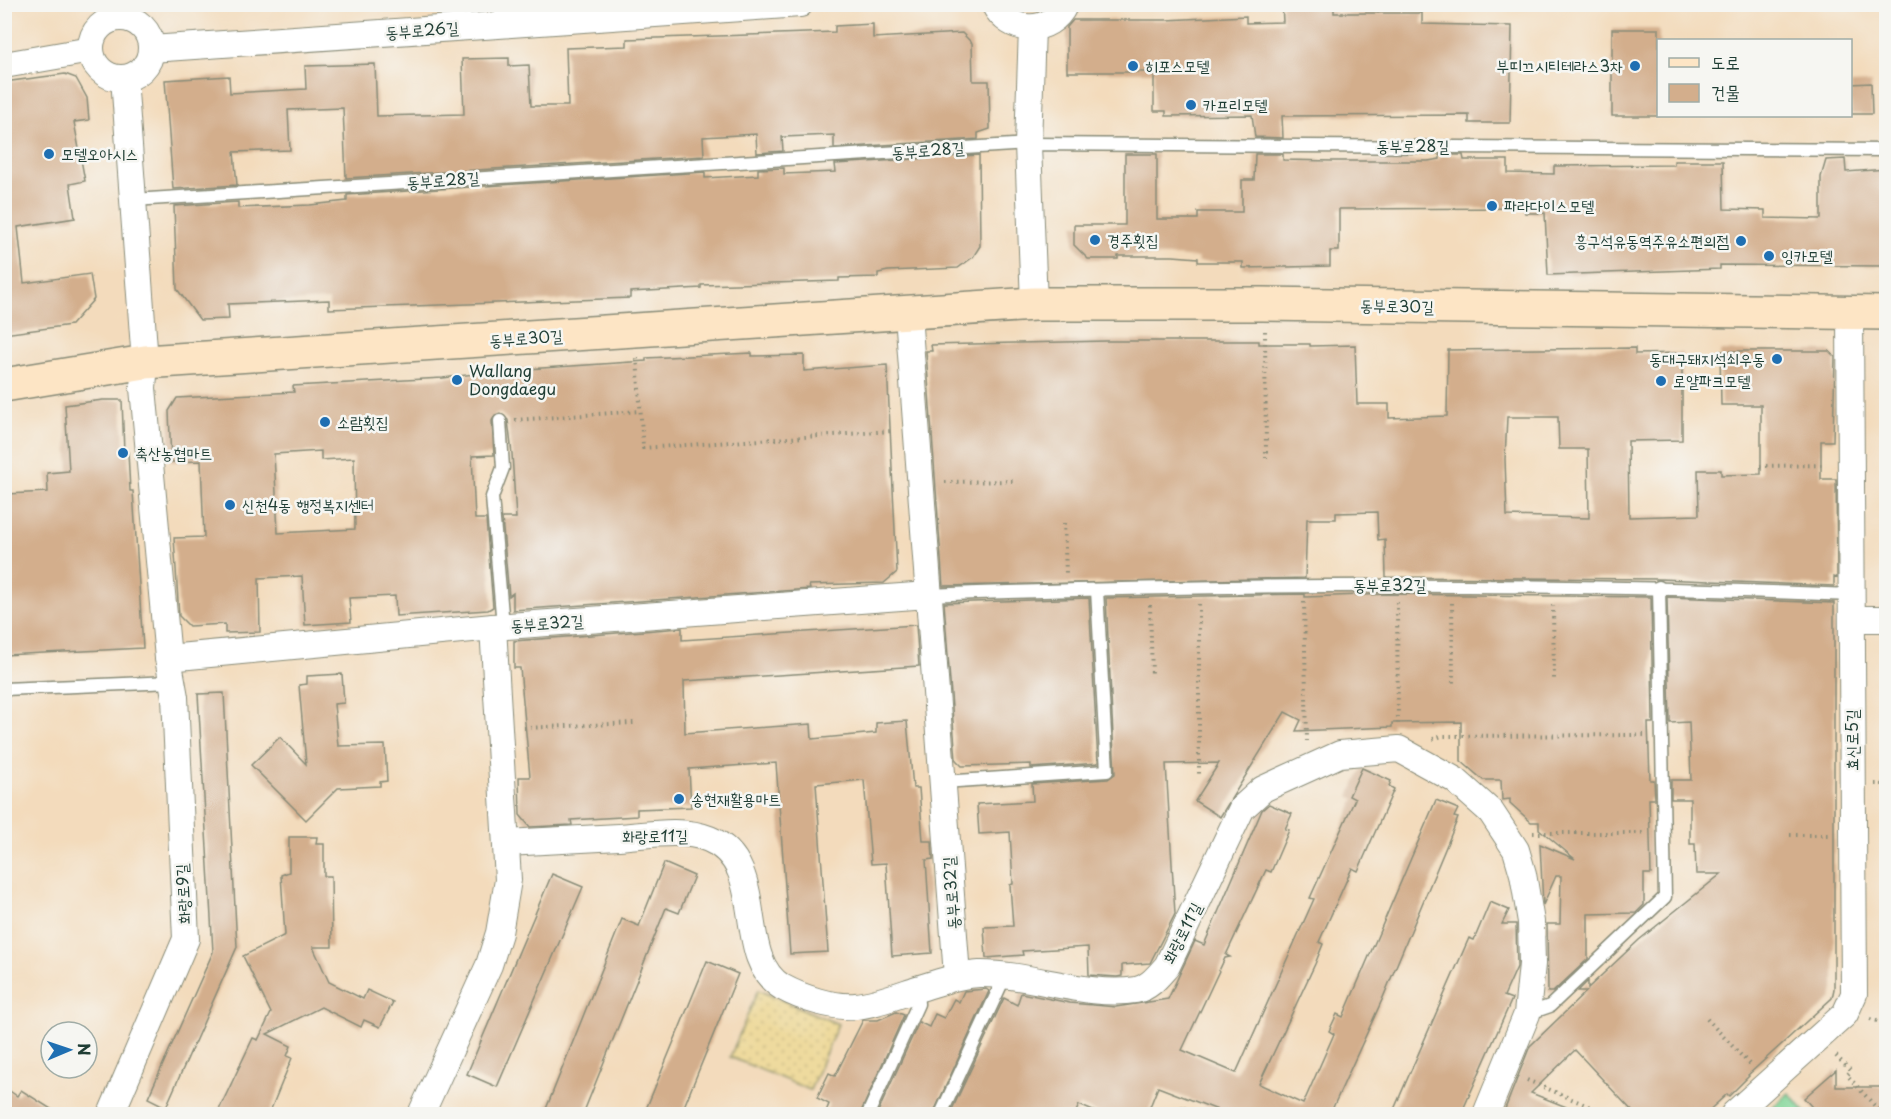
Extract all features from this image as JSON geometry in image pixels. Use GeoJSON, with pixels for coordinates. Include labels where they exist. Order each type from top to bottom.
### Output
{"type":"FeatureCollection","features":[{"type":"Feature","properties":{"kind":"main road","name":"동부로30길"},"geometry":{"type":"LineString","coordinates":[[4,385],[145,362],[635,332],[1034,304],[1262,304],[1887,314]]}},
{"type":"Feature","properties":{"kind":"street","name":"동부로26길"},"geometry":{"type":"LineString","coordinates":[[151,49],[800,4]]}},
{"type":"Feature","properties":{"kind":"street"},"geometry":{"type":"LineString","coordinates":[[994,4],[1010,23],[1032,28],[1045,25],[1056,18],[1065,4]]}},
{"type":"Feature","properties":{"kind":"street"},"geometry":{"type":"LineString","coordinates":[[123,11],[148,34],[151,49],[149,60],[141,70],[124,78],[105,74],[98,67],[91,50],[97,30],[123,11]]}},
{"type":"Feature","properties":{"kind":"street"},"geometry":{"type":"LineString","coordinates":[[1032,28],[1028,144],[1034,304]]}},
{"type":"Feature","properties":{"kind":"street"},"geometry":{"type":"LineString","coordinates":[[4,65],[91,50]]}},
{"type":"Feature","properties":{"kind":"street"},"geometry":{"type":"LineString","coordinates":[[124,78],[145,362],[143,388],[170,670]]}},
{"type":"Feature","properties":{"kind":"street"},"geometry":{"type":"LineString","coordinates":[[908,314],[928,595]]}},
{"type":"Feature","properties":{"kind":"street","name":"효신로5길"},"geometry":{"type":"LineString","coordinates":[[1734,1114],[1845,1014],[1854,994],[1850,314]]}},
{"type":"Feature","properties":{"kind":"street","name":"동부로32길"},"geometry":{"type":"LineString","coordinates":[[170,670],[498,626],[928,595],[957,976]]}},
{"type":"Feature","properties":{"kind":"street","name":"동부로32길"},"geometry":{"type":"LineString","coordinates":[[1852,607],[1887,619]]}},
{"type":"Feature","properties":{"kind":"street"},"geometry":{"type":"LineString","coordinates":[[421,1114],[489,965],[499,933],[508,880],[500,729],[498,626]]}},
{"type":"Feature","properties":{"kind":"street","name":"화랑로9길"},"geometry":{"type":"LineString","coordinates":[[111,1114],[186,939],[170,670]]}},
{"type":"Feature","properties":{"kind":"street"},"geometry":{"type":"LineString","coordinates":[[1399,749],[1455,780],[1491,812],[1509,838],[1523,874],[1531,922],[1532,964],[1527,1014],[1486,1114]]}},
{"type":"Feature","properties":{"kind":"street","name":"화랑로11길"},"geometry":{"type":"LineString","coordinates":[[506,843],[651,835],[693,835],[707,838],[729,852],[741,871],[758,949],[765,969],[781,986],[812,999],[857,1006],[917,990],[957,976],[1005,976],[1113,992],[1139,990],[1151,983],[1167,966],[1242,808],[1263,789],[1340,754],[1399,749]]}},
{"type":"Feature","properties":{"kind":"lane","name":"동부로28길"},"geometry":{"type":"LineString","coordinates":[[133,200],[1028,144],[1887,150]]}},
{"type":"Feature","properties":{"kind":"lane"},"geometry":{"type":"LineString","coordinates":[[498,626],[492,497],[503,468],[500,421]]}},
{"type":"Feature","properties":{"kind":"lane","name":"동부로32길"},"geometry":{"type":"LineString","coordinates":[[928,595],[1397,584],[1659,587],[1852,607]]}},
{"type":"Feature","properties":{"kind":"lane"},"geometry":{"type":"LineString","coordinates":[[1527,1014],[1550,1006],[1665,897],[1660,735],[1659,587]]}},
{"type":"Feature","properties":{"kind":"lane"},"geometry":{"type":"LineString","coordinates":[[943,782],[1107,771],[1097,591]]}},
{"type":"Feature","properties":{"kind":"lane"},"geometry":{"type":"LineString","coordinates":[[4,689],[170,670]]}},
{"type":"Feature","properties":{"kind":"lane"},"geometry":{"type":"LineString","coordinates":[[942,1114],[1005,976]]}},
{"type":"Feature","properties":{"kind":"lane"},"geometry":{"type":"LineString","coordinates":[[868,1114],[918,1004],[917,990]]}},
{"type":"Feature","properties":{"kind":"path"},"geometry":{"type":"LineString","coordinates":[[1262,304],[1265,332],[1266,458]]}},
{"type":"Feature","properties":{"kind":"path"},"geometry":{"type":"LineString","coordinates":[[635,332],[643,448],[917,430]]}},
{"type":"Feature","properties":{"kind":"path"},"geometry":{"type":"LineString","coordinates":[[500,421],[640,411]]}},
{"type":"Feature","properties":{"kind":"path"},"geometry":{"type":"LineString","coordinates":[[1760,466],[1851,464]]}},
{"type":"Feature","properties":{"kind":"path"},"geometry":{"type":"LineString","coordinates":[[920,483],[1017,481]]}},
{"type":"Feature","properties":{"kind":"path"},"geometry":{"type":"LineString","coordinates":[[1064,523],[1067,590]]}},
{"type":"Feature","properties":{"kind":"path"},"geometry":{"type":"LineString","coordinates":[[1397,584],[1399,749],[1442,736],[1660,735]]}},
{"type":"Feature","properties":{"kind":"path"},"geometry":{"type":"LineString","coordinates":[[1452,585],[1453,684]]}},
{"type":"Feature","properties":{"kind":"path"},"geometry":{"type":"LineString","coordinates":[[1304,586],[1308,768]]}},
{"type":"Feature","properties":{"kind":"path"},"geometry":{"type":"LineString","coordinates":[[1553,586],[1554,679]]}},
{"type":"Feature","properties":{"kind":"path"},"geometry":{"type":"LineString","coordinates":[[1199,588],[1199,774]]}},
{"type":"Feature","properties":{"kind":"path"},"geometry":{"type":"LineString","coordinates":[[1150,589],[1152,676]]}},
{"type":"Feature","properties":{"kind":"path"},"geometry":{"type":"LineString","coordinates":[[500,729],[634,723]]}},
{"type":"Feature","properties":{"kind":"path"},"geometry":{"type":"LineString","coordinates":[[1509,838],[1531,833],[1664,833]]}},
{"type":"Feature","properties":{"kind":"path"},"geometry":{"type":"LineString","coordinates":[[1790,835],[1853,835]]}},
{"type":"Feature","properties":{"kind":"path"},"geometry":{"type":"LineString","coordinates":[[1707,1020],[1768,1084]]}},
{"type":"Feature","properties":{"kind":"path"},"geometry":{"type":"LineString","coordinates":[[1817,1040],[1851,1071],[1847,1075],[1882,1114]]}},
{"type":"Feature","properties":{"kind":"path"},"geometry":{"type":"LineString","coordinates":[[1504,1070],[1607,1114]]}},
{"type":"Feature","properties":{"kind":"green space"},"geometry":{"type":"Polygon","coordinates":[[[1789,1093],[1807,1114],[1773,1114],[1770,1110],[1789,1093]]]}},
{"type":"Feature","properties":{"kind":"sand"},"geometry":{"type":"Polygon","coordinates":[[[758,990],[838,1024],[810,1090],[730,1057],[758,990]]]}},
{"type":"Feature","properties":{"kind":"building"},"geometry":{"type":"Polygon","coordinates":[[[1282,4],[1334,4],[1334,13],[1422,13],[1422,24],[1512,26],[1510,123],[1469,123],[1469,115],[1282,116],[1283,138],[1255,137],[1252,115],[1166,116],[1166,111],[1154,111],[1154,72],[1067,72],[1067,27],[1073,20],[1166,20],[1246,16],[1246,23],[1283,22],[1282,4]]]}},
{"type":"Feature","properties":{"kind":"building"},"geometry":{"type":"Polygon","coordinates":[[[873,24],[873,38],[962,33],[972,43],[973,81],[989,81],[990,129],[978,133],[978,139],[834,148],[834,135],[782,137],[783,151],[757,153],[756,134],[703,137],[704,156],[346,178],[343,108],[288,110],[290,150],[234,152],[237,185],[173,189],[165,80],[229,76],[230,93],[306,89],[305,66],[375,64],[377,116],[464,114],[462,59],[509,58],[509,66],[529,65],[531,106],[568,106],[566,48],[627,46],[627,39],[835,32],[835,26],[873,24]]]}},
{"type":"Feature","properties":{"kind":"building"},"geometry":{"type":"Polygon","coordinates":[[[1612,29],[1659,29],[1657,116],[1612,116],[1612,29]]]}},
{"type":"Feature","properties":{"kind":"building"},"geometry":{"type":"Polygon","coordinates":[[[65,74],[76,78],[87,98],[89,120],[74,122],[85,181],[70,184],[75,218],[18,227],[24,283],[90,274],[94,299],[71,325],[4,334],[4,82],[65,74]]]}},
{"type":"Feature","properties":{"kind":"building"},"geometry":{"type":"Polygon","coordinates":[[[1871,83],[1872,114],[1852,114],[1852,84],[1871,83]]]}},
{"type":"Feature","properties":{"kind":"building"},"geometry":{"type":"Polygon","coordinates":[[[1125,154],[1157,154],[1157,219],[1198,219],[1198,212],[1242,212],[1242,180],[1254,180],[1255,154],[1283,154],[1283,160],[1333,161],[1428,161],[1440,159],[1440,155],[1463,155],[1464,160],[1508,160],[1508,173],[1554,174],[1554,166],[1674,165],[1674,161],[1723,161],[1724,209],[1765,210],[1765,218],[1821,219],[1821,177],[1826,160],[1845,159],[1846,172],[1887,169],[1887,266],[1720,265],[1720,269],[1548,275],[1545,213],[1525,213],[1525,208],[1339,209],[1339,251],[1330,251],[1330,266],[1243,268],[1243,262],[1198,262],[1198,258],[1173,256],[1118,256],[1118,259],[1088,259],[1074,245],[1074,225],[1125,225],[1125,154]]]}},
{"type":"Feature","properties":{"kind":"building"},"geometry":{"type":"Polygon","coordinates":[[[979,155],[980,246],[973,257],[958,268],[888,271],[878,273],[878,277],[839,278],[839,281],[701,285],[701,288],[630,292],[630,298],[329,309],[329,300],[228,304],[229,319],[200,320],[177,289],[174,206],[238,202],[238,208],[310,205],[347,201],[347,195],[705,172],[705,178],[758,175],[758,169],[784,168],[784,174],[836,172],[835,164],[979,155]]]}},
{"type":"Feature","properties":{"kind":"building"},"geometry":{"type":"Polygon","coordinates":[[[1107,341],[1259,341],[1259,344],[1355,345],[1357,404],[1389,404],[1389,418],[1447,416],[1448,350],[1635,348],[1635,354],[1682,353],[1682,440],[1628,441],[1629,517],[1699,515],[1698,470],[1721,470],[1721,475],[1761,474],[1761,405],[1721,405],[1720,351],[1829,351],[1835,357],[1833,441],[1821,441],[1821,479],[1836,479],[1837,578],[1834,577],[1834,586],[1659,579],[1386,577],[1385,539],[1378,540],[1377,512],[1336,513],[1336,519],[1307,519],[1305,578],[943,586],[926,351],[932,351],[931,345],[1107,341]],[[1507,417],[1505,459],[1507,516],[1589,518],[1588,449],[1559,449],[1558,417],[1507,417]]]}},
{"type":"Feature","properties":{"kind":"building"},"geometry":{"type":"Polygon","coordinates":[[[752,353],[752,356],[804,355],[804,371],[887,365],[897,572],[884,583],[809,585],[810,589],[513,610],[513,593],[509,596],[502,518],[516,518],[512,454],[508,420],[500,413],[495,415],[492,421],[494,455],[472,456],[475,519],[486,519],[493,607],[488,610],[396,616],[395,596],[349,598],[351,622],[305,625],[302,576],[259,578],[260,632],[225,633],[225,624],[189,626],[179,616],[174,538],[204,537],[201,461],[171,462],[169,411],[177,398],[294,392],[293,386],[443,378],[498,371],[646,361],[646,358],[752,353]],[[321,451],[274,454],[278,533],[355,529],[354,458],[321,460],[321,451]]]}},
{"type":"Feature","properties":{"kind":"building"},"geometry":{"type":"Polygon","coordinates":[[[122,400],[124,452],[128,452],[130,491],[133,491],[143,648],[4,655],[4,551],[9,551],[7,494],[48,492],[47,473],[69,471],[65,405],[122,400]]]}},
{"type":"Feature","properties":{"kind":"building"},"geometry":{"type":"Polygon","coordinates":[[[1305,594],[1305,597],[1390,594],[1651,597],[1653,723],[1648,723],[1650,780],[1654,780],[1655,799],[1649,799],[1651,874],[1644,874],[1644,905],[1636,913],[1588,914],[1588,959],[1553,992],[1548,992],[1547,924],[1560,924],[1561,876],[1556,876],[1543,905],[1540,844],[1575,859],[1539,829],[1539,822],[1531,822],[1510,803],[1510,799],[1502,800],[1501,780],[1483,780],[1461,761],[1461,722],[1392,723],[1392,727],[1296,731],[1301,720],[1285,712],[1220,817],[1195,801],[1219,763],[1166,764],[1175,914],[1150,963],[1122,965],[1122,976],[1117,977],[1089,975],[1088,947],[1022,951],[1023,955],[986,958],[984,927],[1013,926],[1010,832],[979,834],[977,804],[1033,801],[1032,784],[1108,779],[1115,774],[1106,598],[1305,594]]]}},
{"type":"Feature","properties":{"kind":"building"},"geometry":{"type":"Polygon","coordinates":[[[1667,597],[1834,603],[1834,989],[1832,998],[1748,1075],[1729,1096],[1727,1094],[1705,1114],[1635,1114],[1575,1050],[1531,1093],[1584,1114],[1503,1114],[1530,1046],[1587,991],[1578,991],[1588,981],[1588,988],[1639,940],[1721,874],[1696,874],[1695,844],[1690,844],[1690,799],[1671,799],[1671,780],[1691,780],[1689,722],[1670,723],[1667,597]]]}},
{"type":"Feature","properties":{"kind":"building"},"geometry":{"type":"Polygon","coordinates":[[[1089,598],[1098,763],[1031,768],[1031,764],[962,766],[956,760],[944,603],[1089,598]]]}},
{"type":"Feature","properties":{"kind":"building"},"geometry":{"type":"Polygon","coordinates":[[[916,625],[919,666],[684,681],[685,733],[811,724],[812,739],[876,733],[876,723],[907,721],[913,788],[919,788],[923,841],[932,841],[933,859],[926,860],[932,953],[892,956],[886,863],[871,864],[864,780],[816,784],[828,952],[790,954],[776,763],[689,769],[691,807],[637,809],[637,816],[571,820],[572,825],[530,827],[520,815],[519,777],[530,777],[520,668],[514,668],[514,641],[682,628],[682,640],[916,625]]]}},
{"type":"Feature","properties":{"kind":"building"},"geometry":{"type":"Polygon","coordinates":[[[342,674],[344,703],[334,704],[338,746],[385,745],[387,781],[380,782],[380,786],[338,788],[306,820],[251,765],[280,737],[306,764],[299,685],[307,684],[307,676],[342,674]]]}},
{"type":"Feature","properties":{"kind":"building"},"geometry":{"type":"Polygon","coordinates":[[[224,693],[237,947],[166,1107],[148,1098],[213,952],[198,694],[224,693]]]}},
{"type":"Feature","properties":{"kind":"building"},"geometry":{"type":"Polygon","coordinates":[[[1362,768],[1391,781],[1389,786],[1394,789],[1358,871],[1352,868],[1319,942],[1323,944],[1315,964],[1259,1084],[1303,1104],[1334,1034],[1329,1031],[1337,1014],[1343,1017],[1436,800],[1458,809],[1454,817],[1458,818],[1382,1000],[1330,1114],[1228,1114],[1158,1087],[1147,1114],[1100,1114],[1079,1105],[1075,1114],[950,1114],[1004,998],[1017,1005],[1021,993],[1070,1003],[1116,1007],[1168,999],[1195,941],[1204,945],[1262,810],[1269,804],[1292,814],[1285,829],[1289,830],[1271,872],[1266,870],[1226,955],[1230,957],[1225,958],[1182,1050],[1236,1073],[1314,899],[1310,898],[1355,799],[1349,796],[1362,768]]]}},
{"type":"Feature","properties":{"kind":"building"},"geometry":{"type":"Polygon","coordinates":[[[289,837],[317,837],[316,844],[324,844],[324,876],[331,876],[332,947],[313,947],[329,982],[363,999],[367,990],[393,1002],[380,1027],[364,1020],[361,1027],[321,1007],[267,1034],[291,1046],[287,1056],[292,1058],[269,1114],[217,1114],[253,1038],[258,1040],[271,1013],[243,956],[285,935],[281,875],[289,872],[289,837]]]}},
{"type":"Feature","properties":{"kind":"building"},"geometry":{"type":"Polygon","coordinates":[[[664,863],[694,876],[679,913],[666,908],[583,1114],[544,1114],[622,919],[639,926],[664,863]]]}},
{"type":"Feature","properties":{"kind":"building"},"geometry":{"type":"Polygon","coordinates":[[[552,874],[583,887],[497,1087],[467,1074],[552,874]]]}},
{"type":"Feature","properties":{"kind":"building"},"geometry":{"type":"Polygon","coordinates":[[[1490,902],[1509,910],[1502,924],[1516,924],[1517,967],[1504,996],[1512,999],[1461,1114],[1392,1114],[1469,938],[1474,940],[1490,902]]]}},
{"type":"Feature","properties":{"kind":"building"},"geometry":{"type":"Polygon","coordinates":[[[707,961],[738,974],[681,1114],[644,1114],[707,961]]]}},
{"type":"Feature","properties":{"kind":"building"},"geometry":{"type":"Polygon","coordinates":[[[986,989],[989,991],[933,1114],[877,1114],[919,1022],[929,1027],[935,1014],[944,1018],[954,999],[959,1002],[964,991],[986,989]]]}},
{"type":"Feature","properties":{"kind":"building"},"geometry":{"type":"Polygon","coordinates":[[[896,1012],[904,1015],[860,1114],[825,1114],[829,1104],[817,1098],[829,1073],[835,1076],[863,1020],[878,1020],[896,1012]]]}},
{"type":"Feature","properties":{"kind":"building"},"geometry":{"type":"Polygon","coordinates":[[[1836,1070],[1836,1087],[1887,1087],[1887,1114],[1818,1114],[1804,1098],[1836,1070]]]}},
{"type":"Feature","properties":{"kind":"building"},"geometry":{"type":"Polygon","coordinates":[[[4,1087],[17,1096],[21,1090],[59,1114],[4,1114],[4,1087]]]}},
{"type":"Feature","properties":{"kind":"place","name":"히포스모텔"},"geometry":{"type":"Point","coordinates":[1133,66]}},
{"type":"Feature","properties":{"kind":"place","name":"부띠끄시티테라스3차"},"geometry":{"type":"Point","coordinates":[1635,66]}},
{"type":"Feature","properties":{"kind":"place","name":"카프리모텔"},"geometry":{"type":"Point","coordinates":[1191,105]}},
{"type":"Feature","properties":{"kind":"place","name":"모텔오아시스"},"geometry":{"type":"Point","coordinates":[49,154]}},
{"type":"Feature","properties":{"kind":"place","name":"파라다이스모텔"},"geometry":{"type":"Point","coordinates":[1492,206]}},
{"type":"Feature","properties":{"kind":"place","name":"경주횟집"},"geometry":{"type":"Point","coordinates":[1095,240]}},
{"type":"Feature","properties":{"kind":"place","name":"흥구석유동역주유소편의점"},"geometry":{"type":"Point","coordinates":[1741,241]}},
{"type":"Feature","properties":{"kind":"place","name":"잉카모텔"},"geometry":{"type":"Point","coordinates":[1769,256]}},
{"type":"Feature","properties":{"kind":"place","name":"동대구돼지석쇠우동"},"geometry":{"type":"Point","coordinates":[1777,359]}},
{"type":"Feature","properties":{"kind":"place","name":"Wallang Dongdaegu"},"geometry":{"type":"Point","coordinates":[457,380]}},
{"type":"Feature","properties":{"kind":"place","name":"로얄파크모텔"},"geometry":{"type":"Point","coordinates":[1661,381]}},
{"type":"Feature","properties":{"kind":"place","name":"소람횟집"},"geometry":{"type":"Point","coordinates":[325,422]}},
{"type":"Feature","properties":{"kind":"place","name":"축산농협마트"},"geometry":{"type":"Point","coordinates":[123,453]}},
{"type":"Feature","properties":{"kind":"place","name":"신천4동 행정복지센터"},"geometry":{"type":"Point","coordinates":[230,505]}},
{"type":"Feature","properties":{"kind":"place","name":"송현재활용마트"},"geometry":{"type":"Point","coordinates":[679,799]}}]}
